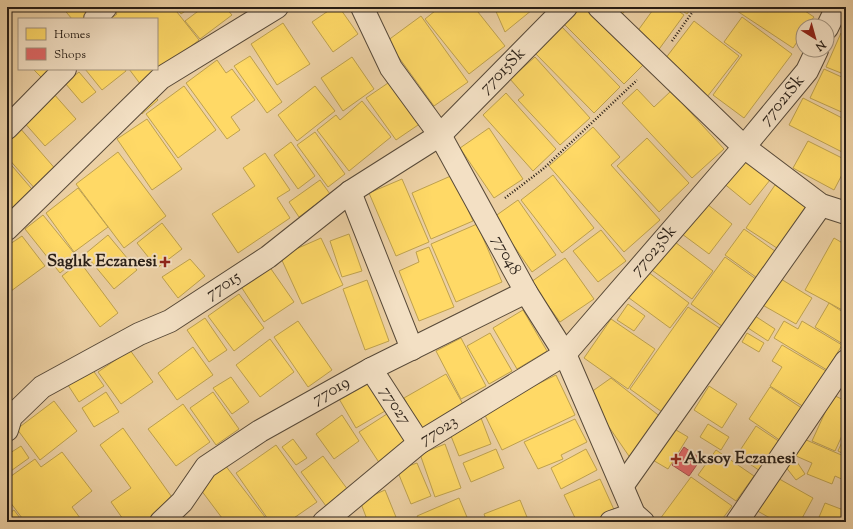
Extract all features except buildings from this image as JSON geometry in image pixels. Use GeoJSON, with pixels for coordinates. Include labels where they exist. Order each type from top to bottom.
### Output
{"type":"FeatureCollection","features":[{"type":"Feature","properties":{"kind":"street"},"geometry":{"type":"LineString","coordinates":[[96,18],[106,7]]}},
{"type":"Feature","properties":{"kind":"street"},"geometry":{"type":"LineString","coordinates":[[7,229],[161,78],[277,7]]}},
{"type":"Feature","properties":{"kind":"street","name":"77048"},"geometry":{"type":"LineString","coordinates":[[362,7],[392,68],[440,135],[526,292],[565,354],[638,518]]}},
{"type":"Feature","properties":{"kind":"street","name":"77015Sk"},"geometry":{"type":"LineString","coordinates":[[440,135],[566,7]]}},
{"type":"Feature","properties":{"kind":"street"},"geometry":{"type":"LineString","coordinates":[[599,7],[744,147],[821,204],[846,213]]}},
{"type":"Feature","properties":{"kind":"street"},"geometry":{"type":"LineString","coordinates":[[832,18],[837,7]]}},
{"type":"Feature","properties":{"kind":"street","name":"77021Sk"},"geometry":{"type":"LineString","coordinates":[[744,147],[807,71],[813,58]]}},
{"type":"Feature","properties":{"kind":"street"},"geometry":{"type":"LineString","coordinates":[[7,128],[64,70]]}},
{"type":"Feature","properties":{"kind":"street","name":"77015"},"geometry":{"type":"LineString","coordinates":[[8,420],[42,387],[139,334],[170,321],[268,257],[350,192],[440,135]]}},
{"type":"Feature","properties":{"kind":"street","name":"77023Sk"},"geometry":{"type":"LineString","coordinates":[[565,354],[744,147]]}},
{"type":"Feature","properties":{"kind":"street"},"geometry":{"type":"LineString","coordinates":[[350,192],[412,349]]}},
{"type":"Feature","properties":{"kind":"street"},"geometry":{"type":"LineString","coordinates":[[623,484],[821,204]]}},
{"type":"Feature","properties":{"kind":"street","name":"77019"},"geometry":{"type":"LineString","coordinates":[[161,522],[182,502],[206,467],[260,431],[371,369],[526,292]]}},
{"type":"Feature","properties":{"kind":"street","name":"77023"},"geometry":{"type":"LineString","coordinates":[[324,522],[419,443],[565,354]]}},
{"type":"Feature","properties":{"kind":"street"},"geometry":{"type":"LineString","coordinates":[[737,522],[846,361]]}},
{"type":"Feature","properties":{"kind":"street","name":"77027"},"geometry":{"type":"LineString","coordinates":[[371,369],[419,443]]}},
{"type":"Feature","properties":{"kind":"street"},"geometry":{"type":"LineString","coordinates":[[611,522],[638,518]]}},
{"type":"Feature","properties":{"kind":"path"},"geometry":{"type":"LineString","coordinates":[[483,212],[513,194],[542,169],[656,62],[696,7]]}},
{"type":"Feature","properties":{"kind":"place","name":"Saglık Eczanesi"},"geometry":{"type":"Point","coordinates":[165,262]}},
{"type":"Feature","properties":{"kind":"place","name":"Aksoy Eczanesi"},"geometry":{"type":"Point","coordinates":[676,459]}}]}
